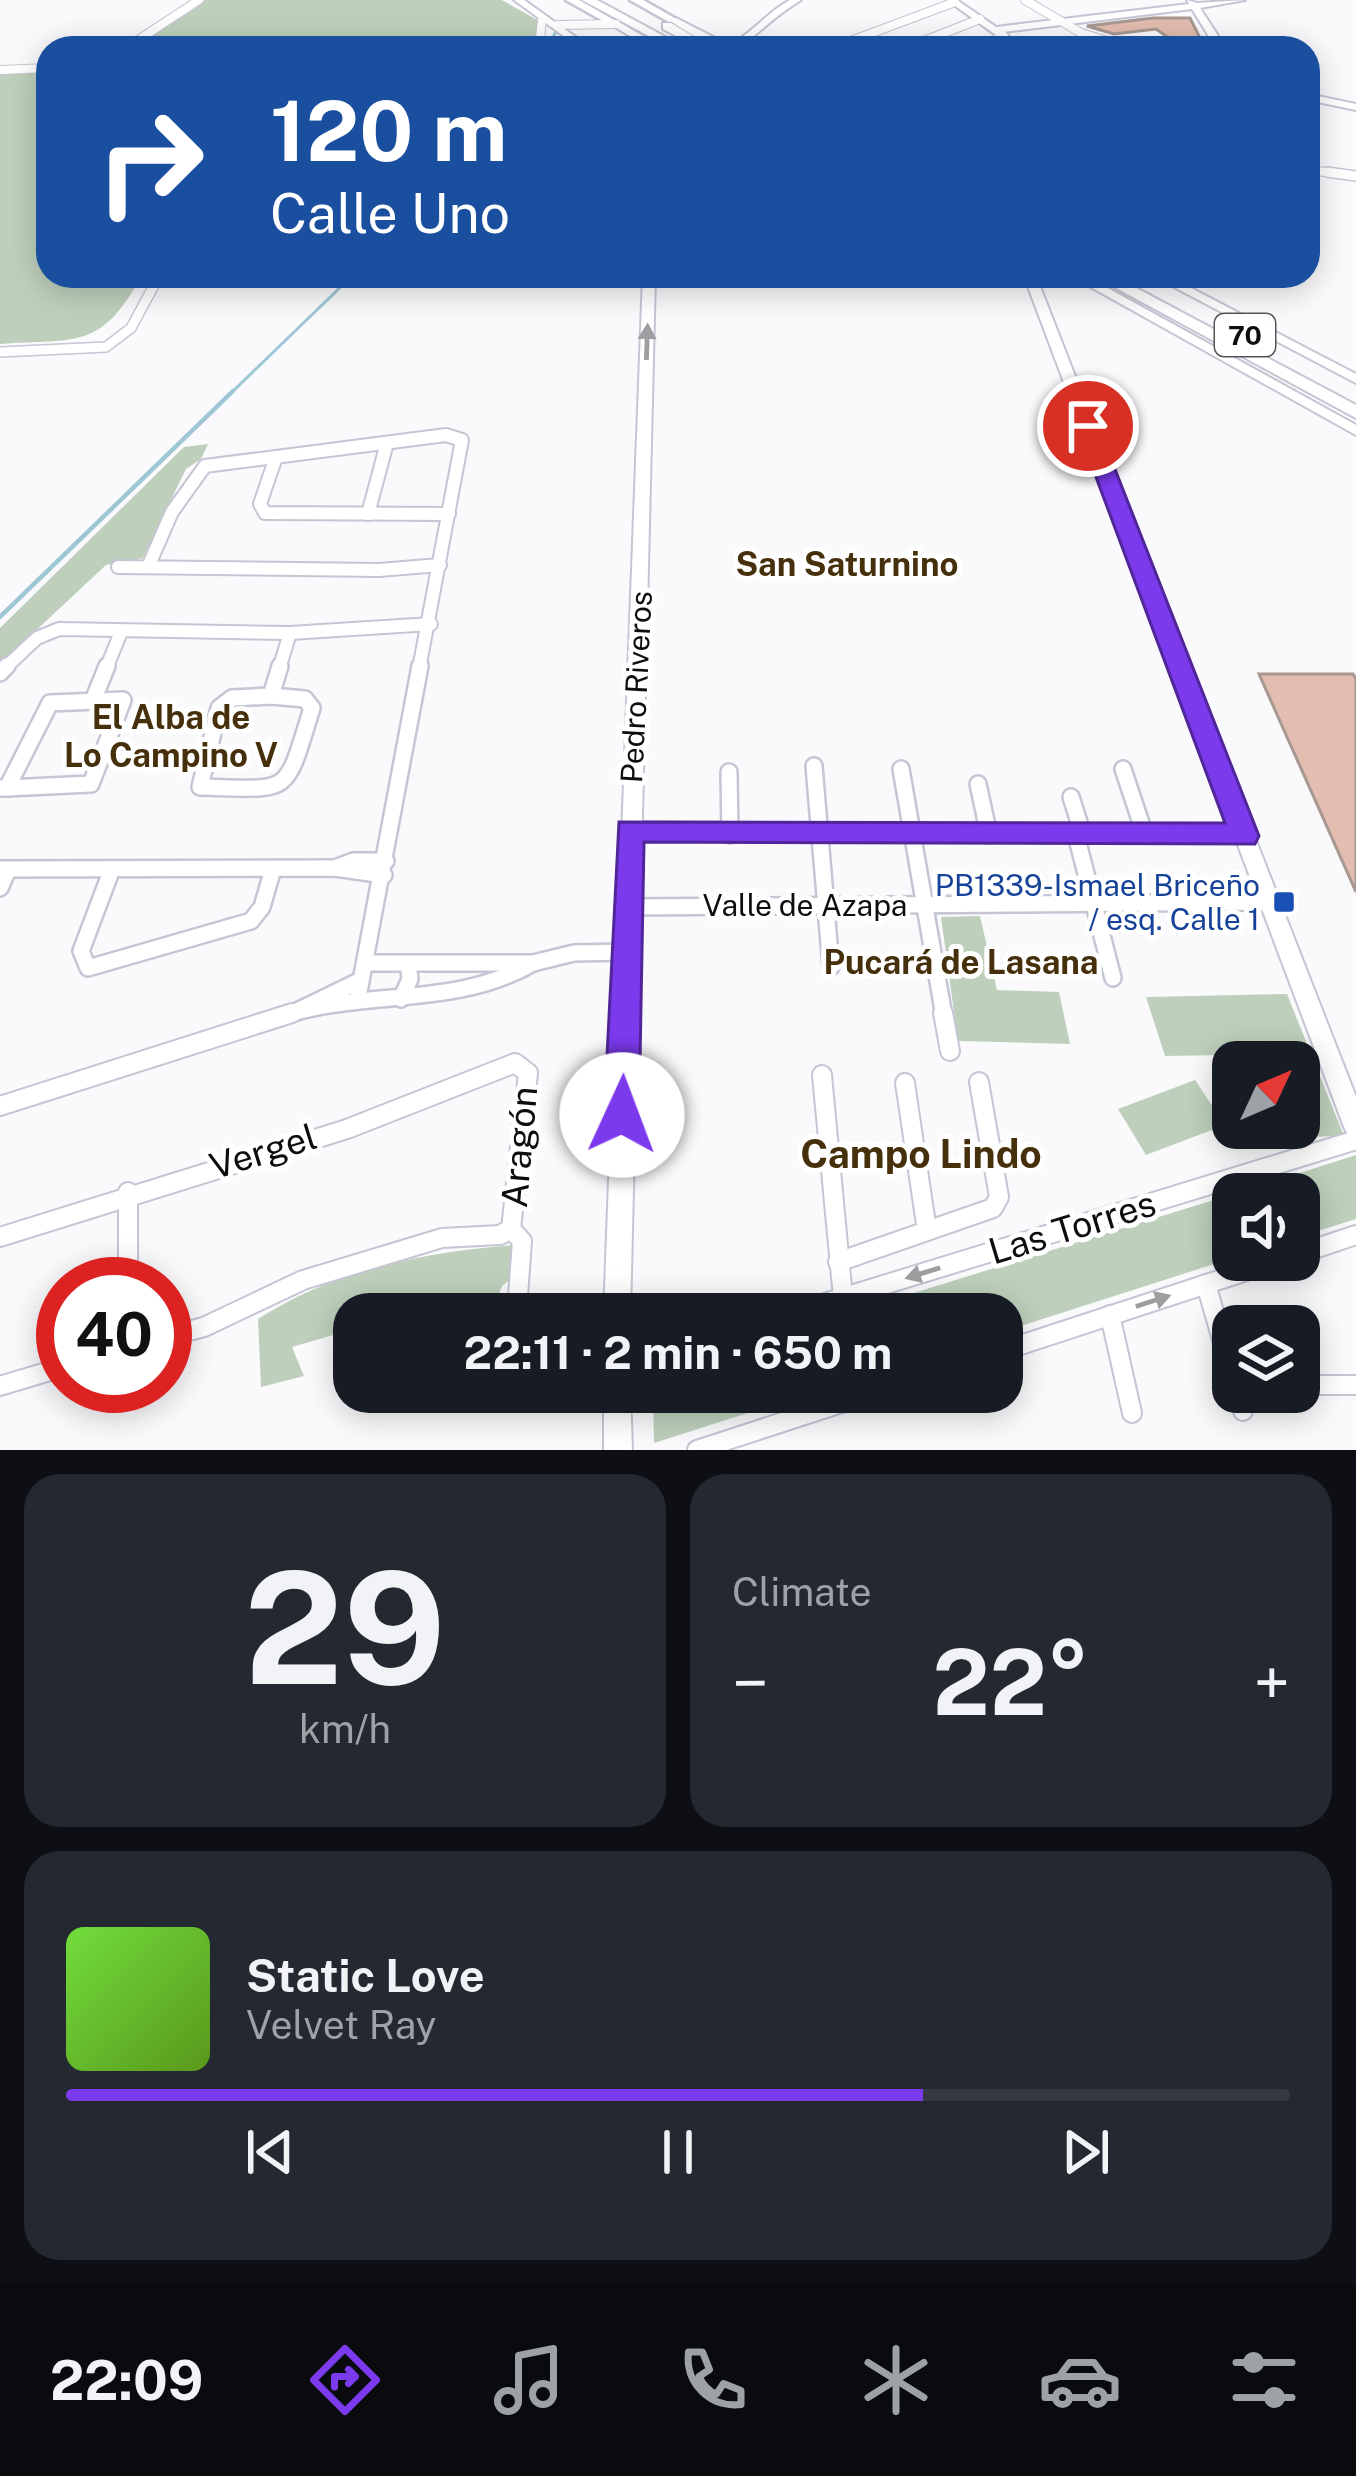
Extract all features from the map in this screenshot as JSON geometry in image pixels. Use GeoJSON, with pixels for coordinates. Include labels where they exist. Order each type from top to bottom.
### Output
{"type":"FeatureCollection","features":[{"type":"Feature","properties":{"kind":"highway"},"geometry":{"type":"LineString","coordinates":[[588,0],[657,36]]}},
{"type":"Feature","properties":{"kind":"highway"},"geometry":{"type":"LineString","coordinates":[[620,0],[687,36]]}},
{"type":"Feature","properties":{"kind":"highway"},"geometry":{"type":"LineString","coordinates":[[673,20],[694,36]]}},
{"type":"Feature","properties":{"kind":"highway"},"geometry":{"type":"LineString","coordinates":[[616,24],[643,36]]}},
{"type":"Feature","properties":{"kind":"highway","name":"70"},"geometry":{"type":"LineString","coordinates":[[1124,288],[1356,412]]}},
{"type":"Feature","properties":{"kind":"highway","name":"70"},"geometry":{"type":"LineString","coordinates":[[1157,288],[1356,394]]}},
{"type":"Feature","properties":{"kind":"highway"},"geometry":{"type":"LineString","coordinates":[[1202,330],[1356,428]]}},
{"type":"Feature","properties":{"kind":"main road"},"geometry":{"type":"LineString","coordinates":[[571,0],[616,24]]}},
{"type":"Feature","properties":{"kind":"main road"},"geometry":{"type":"LineString","coordinates":[[635,0],[673,20]]}},
{"type":"Feature","properties":{"kind":"street"},"geometry":{"type":"LineString","coordinates":[[144,36],[199,0]]}},
{"type":"Feature","properties":{"kind":"street"},"geometry":{"type":"LineString","coordinates":[[518,0],[542,20],[557,25],[616,24],[637,36]]}},
{"type":"Feature","properties":{"kind":"street"},"geometry":{"type":"LineString","coordinates":[[756,36],[769,7],[796,0]]}},
{"type":"Feature","properties":{"kind":"street"},"geometry":{"type":"LineString","coordinates":[[1025,0],[1058,22],[1097,36]]}},
{"type":"Feature","properties":{"kind":"street"},"geometry":{"type":"LineString","coordinates":[[995,36],[1194,2],[1241,0]]}},
{"type":"Feature","properties":{"kind":"street"},"geometry":{"type":"LineString","coordinates":[[863,36],[953,1],[1004,36]]}},
{"type":"Feature","properties":{"kind":"street"},"geometry":{"type":"LineString","coordinates":[[1194,2],[1214,36]]}},
{"type":"Feature","properties":{"kind":"street"},"geometry":{"type":"LineString","coordinates":[[937,36],[980,19]]}},
{"type":"Feature","properties":{"kind":"street"},"geometry":{"type":"LineString","coordinates":[[540,36],[542,20]]}},
{"type":"Feature","properties":{"kind":"street"},"geometry":{"type":"LineString","coordinates":[[673,20],[705,36]]}},
{"type":"Feature","properties":{"kind":"street"},"geometry":{"type":"LineString","coordinates":[[557,25],[571,36]]}},
{"type":"Feature","properties":{"kind":"street"},"geometry":{"type":"LineString","coordinates":[[0,70],[36,68]]}},
{"type":"Feature","properties":{"kind":"street"},"geometry":{"type":"LineString","coordinates":[[1320,100],[1356,107]]}},
{"type":"Feature","properties":{"kind":"street"},"geometry":{"type":"LineString","coordinates":[[1320,172],[1356,176]]}},
{"type":"Feature","properties":{"kind":"street"},"geometry":{"type":"LineString","coordinates":[[0,352],[78,351],[115,342],[130,330],[153,288]]}},
{"type":"Feature","properties":{"kind":"street","name":"Pedro Riveros"},"geometry":{"type":"LineString","coordinates":[[618,1293],[649,288]]}},
{"type":"Feature","properties":{"kind":"street"},"geometry":{"type":"LineString","coordinates":[[1035,288],[1356,1127]]}},
{"type":"Feature","properties":{"kind":"street"},"geometry":{"type":"LineString","coordinates":[[1099,288],[1356,428]]}},
{"type":"Feature","properties":{"kind":"street"},"geometry":{"type":"LineString","coordinates":[[1182,288],[1356,379]]}},
{"type":"Feature","properties":{"kind":"street"},"geometry":{"type":"LineString","coordinates":[[148,567],[196,471],[386,443],[451,435],[461,438],[430,629],[361,980]]}},
{"type":"Feature","properties":{"kind":"street"},"geometry":{"type":"LineString","coordinates":[[368,514],[386,443]]}},
{"type":"Feature","properties":{"kind":"street"},"geometry":{"type":"LineString","coordinates":[[276,457],[260,504],[262,512],[449,514]]}},
{"type":"Feature","properties":{"kind":"street"},"geometry":{"type":"LineString","coordinates":[[118,567],[440,569]]}},
{"type":"Feature","properties":{"kind":"street"},"geometry":{"type":"LineString","coordinates":[[0,673],[50,631],[430,629]]}},
{"type":"Feature","properties":{"kind":"street"},"geometry":{"type":"LineString","coordinates":[[94,698],[122,632]]}},
{"type":"Feature","properties":{"kind":"street"},"geometry":{"type":"LineString","coordinates":[[272,696],[290,633]]}},
{"type":"Feature","properties":{"kind":"street"},"geometry":{"type":"LineString","coordinates":[[119,696],[124,705],[91,784],[4,788],[50,703],[119,696]]}},
{"type":"Feature","properties":{"kind":"street"},"geometry":{"type":"LineString","coordinates":[[272,696],[305,699],[312,708],[290,778],[277,790],[200,787],[219,708],[232,698],[272,696]]}},
{"type":"Feature","properties":{"kind":"street"},"geometry":{"type":"LineString","coordinates":[[814,766],[831,967]]}},
{"type":"Feature","properties":{"kind":"street"},"geometry":{"type":"LineString","coordinates":[[901,769],[950,1051]]}},
{"type":"Feature","properties":{"kind":"street"},"geometry":{"type":"LineString","coordinates":[[1123,770],[1145,835]]}},
{"type":"Feature","properties":{"kind":"street"},"geometry":{"type":"LineString","coordinates":[[729,772],[730,835]]}},
{"type":"Feature","properties":{"kind":"street"},"geometry":{"type":"LineString","coordinates":[[978,784],[989,835]]}},
{"type":"Feature","properties":{"kind":"street"},"geometry":{"type":"LineString","coordinates":[[1071,797],[1112,978]]}},
{"type":"Feature","properties":{"kind":"street"},"geometry":{"type":"LineString","coordinates":[[629,830],[730,835],[1244,836]]}},
{"type":"Feature","properties":{"kind":"street"},"geometry":{"type":"LineString","coordinates":[[112,869],[81,951],[88,968],[251,921],[260,912],[272,868]]}},
{"type":"Feature","properties":{"kind":"street"},"geometry":{"type":"LineString","coordinates":[[0,888],[4,869],[385,868]]}},
{"type":"Feature","properties":{"kind":"street","name":"Valle de Azapa"},"geometry":{"type":"LineString","coordinates":[[627,907],[1270,902]]}},
{"type":"Feature","properties":{"kind":"street"},"geometry":{"type":"LineString","coordinates":[[361,980],[401,998],[472,993],[533,963],[574,953],[626,952]]}},
{"type":"Feature","properties":{"kind":"street"},"geometry":{"type":"LineString","coordinates":[[401,998],[410,979],[408,963]]}},
{"type":"Feature","properties":{"kind":"street"},"geometry":{"type":"LineString","coordinates":[[0,1106],[297,1011],[323,1010],[361,980],[408,963],[533,963]]}},
{"type":"Feature","properties":{"kind":"street","name":"Vergel"},"geometry":{"type":"LineString","coordinates":[[0,1237],[128,1192],[398,1111],[491,1067],[523,1066]]}},
{"type":"Feature","properties":{"kind":"street","name":"Aragón"},"geometry":{"type":"LineString","coordinates":[[518,1293],[522,1241],[511,1229],[528,1073],[523,1066]]}},
{"type":"Feature","properties":{"kind":"street"},"geometry":{"type":"LineString","coordinates":[[823,1075],[842,1293]]}},
{"type":"Feature","properties":{"kind":"street"},"geometry":{"type":"LineString","coordinates":[[838,1262],[993,1208],[999,1197],[979,1082]]}},
{"type":"Feature","properties":{"kind":"street"},"geometry":{"type":"LineString","coordinates":[[905,1083],[927,1231]]}},
{"type":"Feature","properties":{"kind":"street","name":"Las Torres"},"geometry":{"type":"LineString","coordinates":[[859,1293],[1356,1140]]}},
{"type":"Feature","properties":{"kind":"street"},"geometry":{"type":"LineString","coordinates":[[128,1192],[128,1257]]}},
{"type":"Feature","properties":{"kind":"street"},"geometry":{"type":"LineString","coordinates":[[192,1330],[303,1280],[442,1238],[500,1235],[511,1229]]}},
{"type":"Feature","properties":{"kind":"street"},"geometry":{"type":"LineString","coordinates":[[1320,1247],[1356,1235]]}},
{"type":"Feature","properties":{"kind":"street"},"geometry":{"type":"LineString","coordinates":[[1023,1344],[1215,1281]]}},
{"type":"Feature","properties":{"kind":"street"},"geometry":{"type":"LineString","coordinates":[[1206,1284],[1212,1305]]}},
{"type":"Feature","properties":{"kind":"street"},"geometry":{"type":"LineString","coordinates":[[1110,1315],[1132,1413]]}},
{"type":"Feature","properties":{"kind":"street"},"geometry":{"type":"LineString","coordinates":[[0,1386],[36,1375]]}},
{"type":"Feature","properties":{"kind":"street"},"geometry":{"type":"LineString","coordinates":[[1320,1385],[1356,1384]]}},
{"type":"Feature","properties":{"kind":"street"},"geometry":{"type":"LineString","coordinates":[[617,1413],[618,1450]]}},
{"type":"Feature","properties":{"kind":"street"},"geometry":{"type":"LineString","coordinates":[[697,1450],[811,1413]]}},
{"type":"Feature","properties":{"kind":"green space"},"geometry":{"type":"Polygon","coordinates":[[[204,0],[502,0],[541,22],[538,36],[149,36],[204,0]]]}},
{"type":"Feature","properties":{"kind":"green space"},"geometry":{"type":"Polygon","coordinates":[[[36,70],[36,288],[134,288],[113,317],[84,336],[0,344],[0,72],[36,70]]]}},
{"type":"Feature","properties":{"kind":"green space"},"geometry":{"type":"Polygon","coordinates":[[[208,444],[201,459],[186,469],[143,558],[106,565],[0,664],[0,628],[184,447],[208,444]]]}},
{"type":"Feature","properties":{"kind":"green space"},"geometry":{"type":"Polygon","coordinates":[[[980,916],[997,990],[1059,992],[1070,1044],[958,1041],[941,917],[980,916]]]}},
{"type":"Feature","properties":{"kind":"green space"},"geometry":{"type":"Polygon","coordinates":[[[1287,994],[1306,1041],[1212,1041],[1212,1055],[1165,1056],[1146,997],[1287,994]]]}},
{"type":"Feature","properties":{"kind":"green space"},"geometry":{"type":"Polygon","coordinates":[[[1320,1076],[1344,1136],[1320,1137],[1320,1076]]]}},
{"type":"Feature","properties":{"kind":"green space"},"geometry":{"type":"Polygon","coordinates":[[[1195,1080],[1212,1106],[1212,1130],[1146,1155],[1118,1109],[1195,1080]]]}},
{"type":"Feature","properties":{"kind":"green space"},"geometry":{"type":"Polygon","coordinates":[[[1356,1155],[1356,1219],[1320,1230],[1320,1173],[1300,1173],[1356,1155]]]}},
{"type":"Feature","properties":{"kind":"green space"},"geometry":{"type":"Polygon","coordinates":[[[1212,1201],[1212,1265],[1023,1325],[1023,1293],[914,1293],[1212,1201]]]}},
{"type":"Feature","properties":{"kind":"green space"},"geometry":{"type":"Polygon","coordinates":[[[514,1245],[512,1278],[500,1293],[333,1293],[333,1335],[292,1347],[304,1376],[261,1387],[258,1319],[349,1276],[446,1253],[514,1245]]]}},
{"type":"Feature","properties":{"kind":"green space"},"geometry":{"type":"Polygon","coordinates":[[[653,1413],[748,1413],[654,1443],[653,1413]]]}},
{"type":"Feature","properties":{"kind":"building"},"geometry":{"type":"Polygon","coordinates":[[[1190,18],[1199,36],[1166,36],[1156,29],[1114,34],[1087,26],[1190,18]]]}},
{"type":"Feature","properties":{"kind":"building"},"geometry":{"type":"Polygon","coordinates":[[[1259,674],[1353,674],[1356,679],[1356,892],[1259,674]]]}},
{"type":"Feature","properties":{"kind":"waterway"},"geometry":{"type":"LineString","coordinates":[[554,36],[558,28]]}},
{"type":"Feature","properties":{"kind":"waterway"},"geometry":{"type":"LineString","coordinates":[[230,394],[340,288]]}},
{"type":"Feature","properties":{"kind":"waterway"},"geometry":{"type":"LineString","coordinates":[[0,617],[233,391]]}},
{"type":"Feature","properties":{"kind":"place","name":"PB1339-Ismael Briceño / esq. Calle 1"},"geometry":{"type":"Point","coordinates":[1284,902]}},
{"type":"Feature","properties":{"kind":"district","name":"San Saturnino"},"geometry":{"type":"Point","coordinates":[847,564]}},
{"type":"Feature","properties":{"kind":"district","name":"El Alba de Lo Campino V"},"geometry":{"type":"Point","coordinates":[171,736]}},
{"type":"Feature","properties":{"kind":"district","name":"Pucará de Lasana"},"geometry":{"type":"Point","coordinates":[961,962]}},
{"type":"Feature","properties":{"kind":"district","name":"Campo Lindo"},"geometry":{"type":"Point","coordinates":[921,1154]}},
{"type":"Feature","properties":{"kind":"route"},"geometry":{"type":"LineString","coordinates":[[622,1115],[629,830],[730,835],[1244,836],[1088,426]]}}]}
